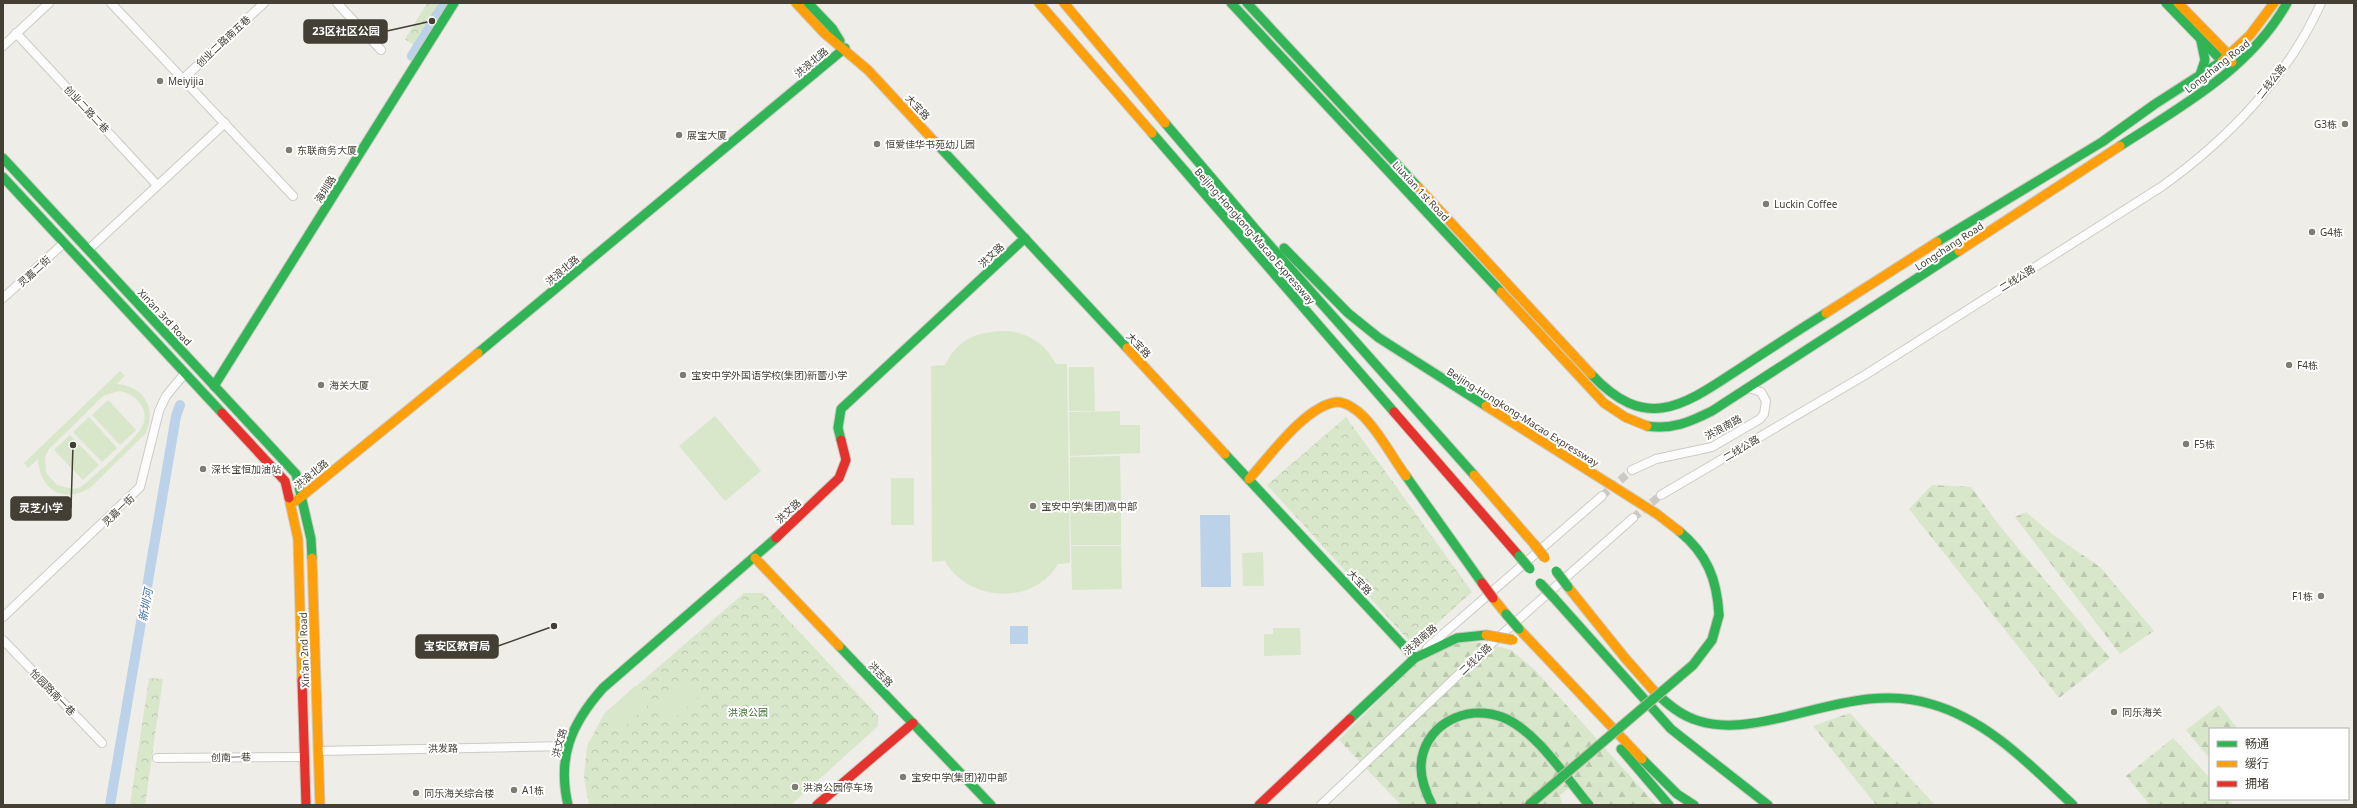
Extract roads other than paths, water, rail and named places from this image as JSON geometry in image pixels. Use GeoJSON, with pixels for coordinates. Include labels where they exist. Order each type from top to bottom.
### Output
{"type":"FeatureCollection","features":[{"type":"Feature","properties":{"kind":"main road","name":"海圳路"},"geometry":{"type":"LineString","coordinates":[[214,386],[454,3]]}},
{"type":"Feature","properties":{"kind":"main road"},"geometry":{"type":"LineString","coordinates":[[796,3],[824,33],[844,48]]}},
{"type":"Feature","properties":{"kind":"main road"},"geometry":{"type":"LineString","coordinates":[[808,3],[832,28],[844,48]]}},
{"type":"Feature","properties":{"kind":"main road","name":"Beijing-Hongkong-Macao Expressway"},"geometry":{"type":"LineString","coordinates":[[1039,3],[1530,569],[1540,583],[1671,729],[1768,805]]}},
{"type":"Feature","properties":{"kind":"main road","name":"Beijing-Hongkong-Macao Expressway"},"geometry":{"type":"LineString","coordinates":[[1064,3],[1214,179],[1256,231],[1363,348],[1534,544],[1647,682],[1687,717],[1701,722],[1719,725],[1740,725],[1764,722],[1854,700],[1874,697],[1897,698],[1922,702],[1972,720],[1995,735],[2072,805]]}},
{"type":"Feature","properties":{"kind":"main road","name":"Liuxian 1st Road"},"geometry":{"type":"LineString","coordinates":[[1231,3],[1594,393]]}},
{"type":"Feature","properties":{"kind":"main road","name":"Liuxian 1st Road"},"geometry":{"type":"LineString","coordinates":[[1247,3],[1602,386]]}},
{"type":"Feature","properties":{"kind":"main road"},"geometry":{"type":"LineString","coordinates":[[2166,3],[2222,61],[2235,68]]}},
{"type":"Feature","properties":{"kind":"main road"},"geometry":{"type":"LineString","coordinates":[[2178,3],[2229,55],[2235,68]]}},
{"type":"Feature","properties":{"kind":"main road","name":"Longchang Road"},"geometry":{"type":"LineString","coordinates":[[1602,386],[1619,399],[1641,408],[1669,408],[1688,401],[1922,252],[2049,176],[2126,127],[2155,105],[2199,78],[2222,61],[2258,28],[2274,3]]}},
{"type":"Feature","properties":{"kind":"main road","name":"Longchang Road"},"geometry":{"type":"LineString","coordinates":[[1594,393],[1623,417],[1647,426],[1672,429],[1692,423],[1749,388],[2185,104],[2235,68],[2260,46],[2271,32],[2286,3]]}},
{"type":"Feature","properties":{"kind":"main road"},"geometry":{"type":"LineString","coordinates":[[2199,37],[2205,56],[2203,71],[2199,78]]}},
{"type":"Feature","properties":{"kind":"main road","name":"大宝路"},"geometry":{"type":"LineString","coordinates":[[844,48],[868,70],[1415,658]]}},
{"type":"Feature","properties":{"kind":"main road","name":"洪浪北路"},"geometry":{"type":"LineString","coordinates":[[291,505],[533,309],[844,48]]}},
{"type":"Feature","properties":{"kind":"main road","name":"Xin’an 3rd Road"},"geometry":{"type":"LineString","coordinates":[[3,158],[296,474],[301,496]]}},
{"type":"Feature","properties":{"kind":"main road"},"geometry":{"type":"LineString","coordinates":[[3,177],[285,481],[291,505]]}},
{"type":"Feature","properties":{"kind":"main road","name":"Beijing-Hongkong-Macao Expressway"},"geometry":{"type":"LineString","coordinates":[[1214,179],[1348,312],[1378,338],[1657,514],[1686,536],[1706,558],[1713,571],[1718,585],[1719,615],[1712,640],[1693,665],[1529,805]]}},
{"type":"Feature","properties":{"kind":"main road","name":"洪文路"},"geometry":{"type":"LineString","coordinates":[[568,805],[564,782],[568,746],[577,721],[588,704],[603,688],[755,558],[844,472],[847,456],[836,425],[841,409],[1025,238]]}},
{"type":"Feature","properties":{"kind":"main road"},"geometry":{"type":"LineString","coordinates":[[1249,479],[1316,410],[1322,406],[1337,402],[1353,407],[1364,417],[1482,583],[1506,614],[1660,777],[1677,794],[1694,805]]}},
{"type":"Feature","properties":{"kind":"main road","name":"Xin'an 2nd Road"},"geometry":{"type":"LineString","coordinates":[[301,496],[311,539],[320,805]]}},
{"type":"Feature","properties":{"kind":"main road","name":"Xin'an 2nd Road"},"geometry":{"type":"LineString","coordinates":[[291,505],[298,539],[306,805]]}},
{"type":"Feature","properties":{"kind":"main road","name":"洪志路"},"geometry":{"type":"LineString","coordinates":[[755,558],[991,805]]}},
{"type":"Feature","properties":{"kind":"main road"},"geometry":{"type":"LineString","coordinates":[[1415,658],[1457,638],[1486,635],[1513,640],[1525,645],[1535,654],[1669,805]]}},
{"type":"Feature","properties":{"kind":"main road","name":"洪浪南路"},"geometry":{"type":"LineString","coordinates":[[1259,805],[1415,658]]}},
{"type":"Feature","properties":{"kind":"main road"},"geometry":{"type":"LineString","coordinates":[[1432,805],[1425,792],[1421,778],[1423,758],[1429,740],[1437,728],[1448,720],[1462,714],[1480,712],[1502,717],[1524,731],[1589,805]]}},
{"type":"Feature","properties":{"kind":"main road"},"geometry":{"type":"LineString","coordinates":[[817,805],[912,723]]}},
{"type":"Feature","properties":{"kind":"street"},"geometry":{"type":"LineString","coordinates":[[3,46],[49,3]]}},
{"type":"Feature","properties":{"kind":"street"},"geometry":{"type":"LineString","coordinates":[[111,3],[293,196]]}},
{"type":"Feature","properties":{"kind":"street","name":"创业二路南五巷"},"geometry":{"type":"LineString","coordinates":[[183,79],[264,3]]}},
{"type":"Feature","properties":{"kind":"street"},"geometry":{"type":"LineString","coordinates":[[337,3],[381,50]]}},
{"type":"Feature","properties":{"kind":"street","name":"二线公路"},"geometry":{"type":"LineString","coordinates":[[1661,495],[1865,375],[2161,187],[2192,164],[2254,104],[2291,57],[2321,3]]}},
{"type":"Feature","properties":{"kind":"street","name":"创业二路二巷"},"geometry":{"type":"LineString","coordinates":[[16,33],[157,185]]}},
{"type":"Feature","properties":{"kind":"street"},"geometry":{"type":"LineString","coordinates":[[88,250],[225,123]]}},
{"type":"Feature","properties":{"kind":"street","name":"灵嘉二街"},"geometry":{"type":"LineString","coordinates":[[3,298],[64,243]]}},
{"type":"Feature","properties":{"kind":"street","name":"灵嘉一街"},"geometry":{"type":"LineString","coordinates":[[3,617],[140,487],[159,411],[166,396],[185,373]]}},
{"type":"Feature","properties":{"kind":"street","name":"洪浪南路"},"geometry":{"type":"LineString","coordinates":[[1632,470],[1656,459],[1712,447],[1760,419],[1767,408],[1766,401],[1761,392],[1749,388]]}},
{"type":"Feature","properties":{"kind":"street","name":"洪浪南路"},"geometry":{"type":"LineString","coordinates":[[1415,658],[1602,496]]}},
{"type":"Feature","properties":{"kind":"street","name":"二线公路"},"geometry":{"type":"LineString","coordinates":[[1321,805],[1492,643],[1633,518]]}},
{"type":"Feature","properties":{"kind":"street","name":"怡园路南一巷"},"geometry":{"type":"LineString","coordinates":[[3,640],[102,743]]}},
{"type":"Feature","properties":{"kind":"street","name":"洪发路"},"geometry":{"type":"LineString","coordinates":[[318,751],[568,746]]}},
{"type":"Feature","properties":{"kind":"street","name":"创南一巷"},"geometry":{"type":"LineString","coordinates":[[157,758],[305,757]]}},
{"type":"Feature","properties":{"kind":"water"},"geometry":{"type":"Polygon","coordinates":[[[1200,515],[1230,515],[1231,587],[1201,587],[1200,515]]]}},
{"type":"Feature","properties":{"kind":"water"},"geometry":{"type":"Polygon","coordinates":[[[1010,626],[1028,626],[1028,644],[1010,644],[1010,626]]]}},
{"type":"Feature","properties":{"kind":"waterway"},"geometry":{"type":"LineString","coordinates":[[412,56],[445,3]]}},
{"type":"Feature","properties":{"kind":"waterway","name":"新圳河"},"geometry":{"type":"LineString","coordinates":[[110,805],[176,416],[180,405]]}},
{"type":"Feature","properties":{"kind":"tunnel"},"geometry":{"type":"LineString","coordinates":[[1602,496],[1632,470]]}},
{"type":"Feature","properties":{"kind":"tunnel"},"geometry":{"type":"LineString","coordinates":[[1633,518],[1661,495]]}},
{"type":"Feature","properties":{"kind":"place","name":"23区社区公园"},"geometry":{"type":"Point","coordinates":[432,21]}},
{"type":"Feature","properties":{"kind":"place","name":"Meiyijia"},"geometry":{"type":"Point","coordinates":[160,81]}},
{"type":"Feature","properties":{"kind":"place","name":"G3栋"},"geometry":{"type":"Point","coordinates":[2345,124]}},
{"type":"Feature","properties":{"kind":"place","name":"展宝大厦"},"geometry":{"type":"Point","coordinates":[679,135]}},
{"type":"Feature","properties":{"kind":"place","name":"恒爱佳华书苑幼儿园"},"geometry":{"type":"Point","coordinates":[877,144]}},
{"type":"Feature","properties":{"kind":"place","name":"东联商务大厦"},"geometry":{"type":"Point","coordinates":[289,150]}},
{"type":"Feature","properties":{"kind":"place","name":"Luckin Coffee"},"geometry":{"type":"Point","coordinates":[1766,204]}},
{"type":"Feature","properties":{"kind":"place","name":"G4栋"},"geometry":{"type":"Point","coordinates":[2312,232]}},
{"type":"Feature","properties":{"kind":"place","name":"F4栋"},"geometry":{"type":"Point","coordinates":[2289,365]}},
{"type":"Feature","properties":{"kind":"place","name":"宝安中学外国语学校(集团)新蕾小学"},"geometry":{"type":"Point","coordinates":[683,375]}},
{"type":"Feature","properties":{"kind":"place","name":"海关大厦"},"geometry":{"type":"Point","coordinates":[321,385]}},
{"type":"Feature","properties":{"kind":"place","name":"F5栋"},"geometry":{"type":"Point","coordinates":[2186,444]}},
{"type":"Feature","properties":{"kind":"place","name":"灵芝小学"},"geometry":{"type":"Point","coordinates":[73,445]}},
{"type":"Feature","properties":{"kind":"place","name":"深长宝恒加油站"},"geometry":{"type":"Point","coordinates":[203,469]}},
{"type":"Feature","properties":{"kind":"place","name":"宝安中学(集团)高中部"},"geometry":{"type":"Point","coordinates":[1033,506]}},
{"type":"Feature","properties":{"kind":"place","name":"F1栋"},"geometry":{"type":"Point","coordinates":[2321,596]}},
{"type":"Feature","properties":{"kind":"place","name":"宝安区教育局"},"geometry":{"type":"Point","coordinates":[554,626]}},
{"type":"Feature","properties":{"kind":"place","name":"同乐海关"},"geometry":{"type":"Point","coordinates":[2114,712]}},
{"type":"Feature","properties":{"kind":"place","name":"宝安中学(集团)初中部"},"geometry":{"type":"Point","coordinates":[903,777]}},
{"type":"Feature","properties":{"kind":"place","name":"洪浪公园停车场"},"geometry":{"type":"Point","coordinates":[795,787]}},
{"type":"Feature","properties":{"kind":"place","name":"A1栋"},"geometry":{"type":"Point","coordinates":[514,790]}},
{"type":"Feature","properties":{"kind":"place","name":"同乐海关综合楼"},"geometry":{"type":"Point","coordinates":[416,793]}},
{"type":"Feature","properties":{"kind":"park label","name":"洪浪公园"},"geometry":{"type":"Point","coordinates":[748,712]}}]}
